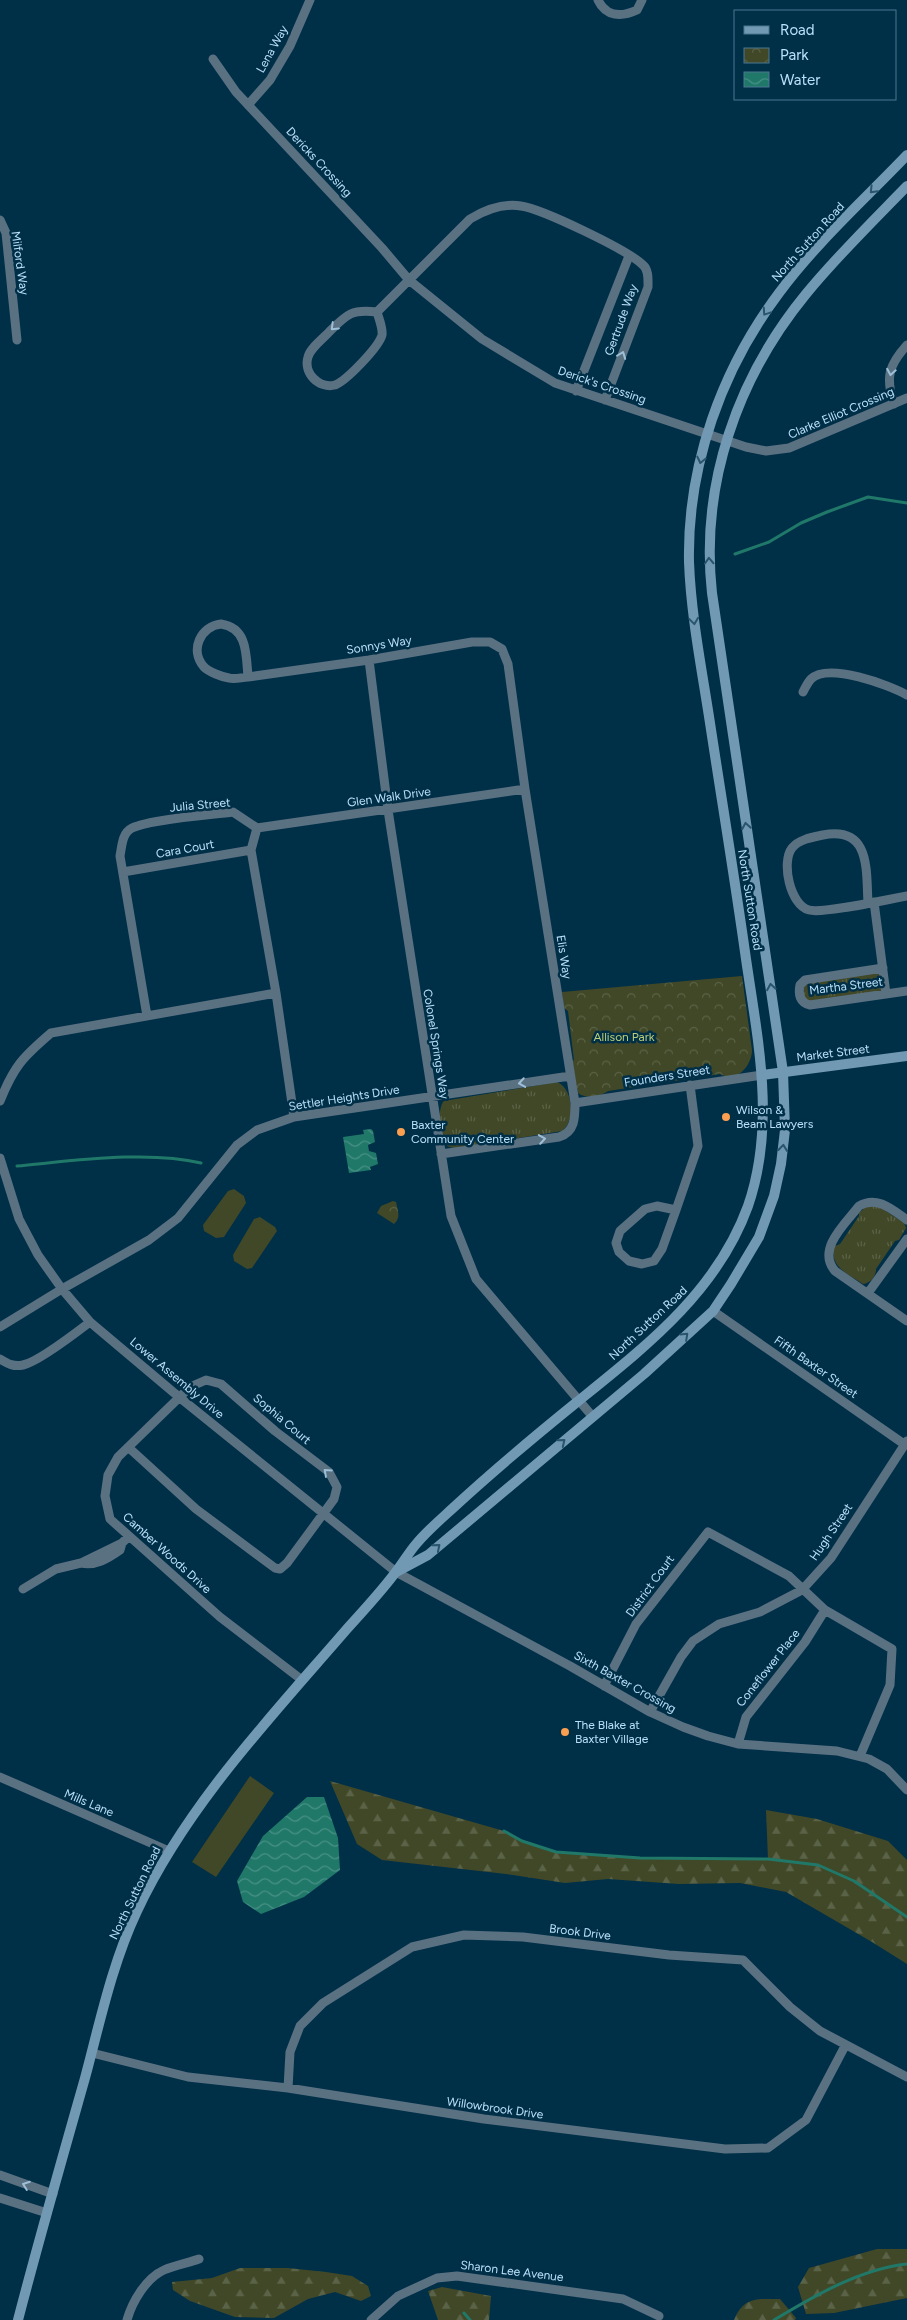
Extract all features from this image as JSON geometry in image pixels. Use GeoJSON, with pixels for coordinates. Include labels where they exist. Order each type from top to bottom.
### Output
{"type":"FeatureCollection","features":[{"type":"Feature","properties":{"kind":"main road","name":"North Sutton Road"},"geometry":{"type":"LineString","coordinates":[[18,2320],[114,1971],[125,1940],[169,1851],[188,1822],[302,1680],[396,1572],[414,1545],[482,1481],[622,1366],[686,1308],[727,1251],[748,1205],[759,1164],[764,1121],[762,1075],[693,614],[690,540],[696,485],[707,434],[728,378],[744,346],[779,292],[798,268],[907,155]]}},
{"type":"Feature","properties":{"kind":"main road","name":"North Sutton Road"},"geometry":{"type":"LineString","coordinates":[[396,1572],[428,1555],[644,1374],[713,1310],[751,1251],[772,1202],[781,1164],[785,1130],[783,1072],[709,568],[708,549],[718,465],[750,379],[776,336],[804,296],[828,267],[907,186]]}},
{"type":"Feature","properties":{"kind":"main road","name":"Market Street"},"geometry":{"type":"LineString","coordinates":[[762,1075],[907,1056]]}},
{"type":"Feature","properties":{"kind":"street","name":"Lena Way"},"geometry":{"type":"LineString","coordinates":[[248,105],[270,80],[290,46],[310,0]]}},
{"type":"Feature","properties":{"kind":"street"},"geometry":{"type":"LineString","coordinates":[[598,0],[602,7],[612,14],[626,16],[637,10],[642,0]]}},
{"type":"Feature","properties":{"kind":"street","name":"Dericks Crossing"},"geometry":{"type":"LineString","coordinates":[[213,59],[236,92],[382,248],[409,280]]}},
{"type":"Feature","properties":{"kind":"street","name":"Gertrude Way"},"geometry":{"type":"LineString","coordinates":[[376,312],[470,219],[488,209],[519,205],[539,210],[629,256],[644,266],[648,287],[605,400]]}},
{"type":"Feature","properties":{"kind":"street","name":"Milford Way"},"geometry":{"type":"LineString","coordinates":[[0,220],[6,233],[17,340]]}},
{"type":"Feature","properties":{"kind":"street"},"geometry":{"type":"LineString","coordinates":[[576,391],[629,256]]}},
{"type":"Feature","properties":{"kind":"street","name":"Derick's Crossing"},"geometry":{"type":"LineString","coordinates":[[409,280],[482,339],[555,383],[726,440]]}},
{"type":"Feature","properties":{"kind":"street"},"geometry":{"type":"LineString","coordinates":[[360,310],[376,312],[382,334],[377,345],[346,379],[335,385],[323,385],[316,381],[310,374],[307,364],[308,355],[351,312],[360,310]]}},
{"type":"Feature","properties":{"kind":"street"},"geometry":{"type":"LineString","coordinates":[[894,404],[890,390],[890,370],[893,361],[907,345]]}},
{"type":"Feature","properties":{"kind":"street","name":"Clarke Elliot Crossing"},"geometry":{"type":"LineString","coordinates":[[726,440],[766,451],[789,448],[907,398]]}},
{"type":"Feature","properties":{"kind":"street","name":"Sonnys Way"},"geometry":{"type":"LineString","coordinates":[[248,676],[245,644],[240,632],[229,625],[221,624],[212,625],[201,634],[197,649],[204,667],[230,679],[369,660],[472,642],[490,642],[502,649],[506,657]]}},
{"type":"Feature","properties":{"kind":"street","name":"Elis Way"},"geometry":{"type":"LineString","coordinates":[[441,1154],[564,1135],[573,1124],[575,1103],[506,657]]}},
{"type":"Feature","properties":{"kind":"street","name":"Colonel Springs Way"},"geometry":{"type":"LineString","coordinates":[[369,660],[388,810],[452,1216],[476,1279],[593,1417]]}},
{"type":"Feature","properties":{"kind":"street"},"geometry":{"type":"LineString","coordinates":[[803,692],[811,678],[845,674],[882,683],[907,696]]}},
{"type":"Feature","properties":{"kind":"street","name":"Glen Walk Drive"},"geometry":{"type":"LineString","coordinates":[[257,828],[525,789]]}},
{"type":"Feature","properties":{"kind":"street","name":"Julia Street"},"geometry":{"type":"LineString","coordinates":[[147,1016],[120,856],[123,839],[131,828],[156,822],[233,812],[257,828]]}},
{"type":"Feature","properties":{"kind":"street"},"geometry":{"type":"LineString","coordinates":[[257,828],[251,850],[276,993],[294,1117]]}},
{"type":"Feature","properties":{"kind":"street"},"geometry":{"type":"LineString","coordinates":[[871,902],[862,850],[852,838],[842,833],[831,833],[814,836],[797,843],[791,848],[789,857],[792,894],[800,907],[811,911],[871,902],[907,896]]}},
{"type":"Feature","properties":{"kind":"street","name":"Cara Court"},"geometry":{"type":"LineString","coordinates":[[123,872],[251,850]]}},
{"type":"Feature","properties":{"kind":"street","name":"Martha Street"},"geometry":{"type":"LineString","coordinates":[[871,902],[886,994]]}},
{"type":"Feature","properties":{"kind":"street","name":"Martha Street"},"geometry":{"type":"LineString","coordinates":[[883,968],[805,980],[800,986],[800,998],[803,1003],[810,1005],[907,991]]}},
{"type":"Feature","properties":{"kind":"street"},"geometry":{"type":"LineString","coordinates":[[0,1101],[15,1067],[51,1033],[276,993]]}},
{"type":"Feature","properties":{"kind":"street","name":"Founders Street"},"geometry":{"type":"LineString","coordinates":[[575,1103],[762,1075]]}},
{"type":"Feature","properties":{"kind":"street","name":"Settler Heights Drive"},"geometry":{"type":"LineString","coordinates":[[0,1327],[62,1289],[149,1240],[178,1218],[237,1145],[257,1130],[294,1117],[570,1076]]}},
{"type":"Feature","properties":{"kind":"street"},"geometry":{"type":"LineString","coordinates":[[676,1210],[657,1206],[645,1209],[620,1231],[616,1243],[619,1252],[628,1261],[642,1264],[654,1261],[662,1250],[676,1210],[698,1146],[690,1085]]}},
{"type":"Feature","properties":{"kind":"street","name":"Lower Assembly Drive"},"geometry":{"type":"LineString","coordinates":[[0,1158],[19,1219],[38,1255],[62,1289],[90,1322],[179,1397],[396,1572]]}},
{"type":"Feature","properties":{"kind":"street"},"geometry":{"type":"LineString","coordinates":[[907,1220],[885,1205],[866,1202],[859,1206],[830,1244],[828,1257],[835,1271],[907,1320]]}},
{"type":"Feature","properties":{"kind":"street"},"geometry":{"type":"LineString","coordinates":[[868,1293],[907,1239]]}},
{"type":"Feature","properties":{"kind":"street","name":"Fifth Baxter Street"},"geometry":{"type":"LineString","coordinates":[[713,1310],[906,1443]]}},
{"type":"Feature","properties":{"kind":"street"},"geometry":{"type":"LineString","coordinates":[[0,1359],[10,1365],[24,1365],[68,1339],[90,1322]]}},
{"type":"Feature","properties":{"kind":"street","name":"Sophia Court"},"geometry":{"type":"LineString","coordinates":[[128,1447],[196,1509],[275,1568],[280,1568],[287,1562],[336,1495],[336,1484],[332,1476],[220,1384],[210,1380],[199,1382],[179,1397]]}},
{"type":"Feature","properties":{"kind":"street","name":"Camber Woods Drive"},"geometry":{"type":"LineString","coordinates":[[179,1397],[118,1457],[108,1474],[105,1496],[110,1518],[220,1617],[302,1680]]}},
{"type":"Feature","properties":{"kind":"street","name":"Hugh Street"},"geometry":{"type":"LineString","coordinates":[[650,1712],[681,1657],[693,1641],[719,1624],[760,1612],[802,1590],[832,1558],[906,1443]]}},
{"type":"Feature","properties":{"kind":"street","name":"District Court"},"geometry":{"type":"LineString","coordinates":[[604,1686],[636,1624],[708,1532],[789,1576],[802,1590]]}},
{"type":"Feature","properties":{"kind":"street"},"geometry":{"type":"LineString","coordinates":[[23,1589],[56,1568],[101,1558],[129,1536]]}},
{"type":"Feature","properties":{"kind":"street","name":"Sixth Baxter Crossing"},"geometry":{"type":"LineString","coordinates":[[396,1572],[650,1712],[708,1736],[738,1744],[837,1750],[860,1756],[887,1769],[907,1790]]}},
{"type":"Feature","properties":{"kind":"street"},"geometry":{"type":"LineString","coordinates":[[802,1590],[826,1610],[892,1649],[890,1685],[860,1756]]}},
{"type":"Feature","properties":{"kind":"street","name":"Coneflower Place"},"geometry":{"type":"LineString","coordinates":[[738,1744],[746,1717],[805,1642],[826,1610]]}},
{"type":"Feature","properties":{"kind":"street","name":"Mills Lane"},"geometry":{"type":"LineString","coordinates":[[0,1778],[169,1851]]}},
{"type":"Feature","properties":{"kind":"street","name":"Brook Drive"},"geometry":{"type":"LineString","coordinates":[[288,2088],[290,2052],[300,2026],[323,2003],[412,1947],[464,1935],[523,1937],[669,1956],[744,1960],[790,2008],[820,2031],[845,2046],[907,2076]]}},
{"type":"Feature","properties":{"kind":"street","name":"Willowbrook Drive"},"geometry":{"type":"LineString","coordinates":[[92,2053],[188,2076],[288,2088],[484,2120],[724,2149],[768,2148],[806,2120],[845,2046]]}},
{"type":"Feature","properties":{"kind":"street"},"geometry":{"type":"LineString","coordinates":[[0,2175],[53,2194]]}},
{"type":"Feature","properties":{"kind":"street"},"geometry":{"type":"LineString","coordinates":[[0,2198],[47,2213]]}},
{"type":"Feature","properties":{"kind":"street"},"geometry":{"type":"LineString","coordinates":[[127,2320],[130,2306],[146,2286],[163,2270],[199,2259]]}},
{"type":"Feature","properties":{"kind":"street","name":"Sharon Lee Avenue"},"geometry":{"type":"LineString","coordinates":[[371,2320],[398,2296],[437,2278],[457,2276],[623,2299],[660,2316]]}},
{"type":"Feature","properties":{"kind":"green space"},"geometry":{"type":"Polygon","coordinates":[[[877,972],[881,974],[881,991],[810,1002],[804,999],[804,984],[877,972]]]}},
{"type":"Feature","properties":{"kind":"green space","name":"Allison Park"},"geometry":{"type":"Polygon","coordinates":[[[742,976],[752,1050],[746,1067],[738,1075],[732,1077],[720,1074],[608,1091],[601,1095],[593,1096],[585,1096],[578,1093],[572,1061],[574,1060],[568,1011],[564,1008],[562,992],[742,976]]]}},
{"type":"Feature","properties":{"kind":"green space"},"geometry":{"type":"Polygon","coordinates":[[[557,1082],[566,1091],[571,1105],[569,1120],[562,1131],[456,1148],[445,1144],[440,1129],[440,1110],[444,1101],[557,1082]]]}},
{"type":"Feature","properties":{"kind":"green space"},"geometry":{"type":"Polygon","coordinates":[[[234,1189],[244,1196],[246,1203],[224,1237],[216,1238],[204,1231],[203,1225],[228,1191],[234,1189]]]}},
{"type":"Feature","properties":{"kind":"green space"},"geometry":{"type":"Polygon","coordinates":[[[393,1201],[396,1202],[398,1214],[398,1219],[394,1224],[377,1213],[381,1206],[393,1201]]]}},
{"type":"Feature","properties":{"kind":"green space"},"geometry":{"type":"Polygon","coordinates":[[[867,1206],[880,1207],[904,1223],[906,1228],[876,1269],[872,1279],[863,1284],[841,1269],[834,1259],[834,1253],[835,1246],[840,1244],[859,1216],[859,1213],[867,1206]]]}},
{"type":"Feature","properties":{"kind":"green space"},"geometry":{"type":"Polygon","coordinates":[[[260,1217],[275,1227],[277,1231],[252,1268],[247,1269],[234,1261],[233,1255],[254,1219],[260,1217]]]}},
{"type":"Feature","properties":{"kind":"green space"},"geometry":{"type":"Polygon","coordinates":[[[250,1776],[274,1793],[216,1877],[192,1862],[250,1776]]]}},
{"type":"Feature","properties":{"kind":"green space"},"geometry":{"type":"Polygon","coordinates":[[[330,1781],[504,1831],[522,1841],[556,1852],[640,1858],[768,1859],[766,1810],[817,1819],[888,1841],[907,1860],[907,1964],[786,1892],[740,1883],[679,1884],[608,1879],[565,1883],[506,1874],[382,1860],[357,1844],[330,1781]]]}},
{"type":"Feature","properties":{"kind":"green space"},"geometry":{"type":"Polygon","coordinates":[[[877,2249],[907,2249],[907,2298],[834,2313],[806,2314],[798,2287],[809,2268],[877,2249]]]}},
{"type":"Feature","properties":{"kind":"green space"},"geometry":{"type":"Polygon","coordinates":[[[240,2268],[288,2268],[352,2276],[368,2286],[371,2296],[361,2301],[335,2292],[308,2299],[274,2318],[235,2317],[190,2301],[173,2290],[172,2282],[212,2278],[240,2268]]]}},
{"type":"Feature","properties":{"kind":"green space"},"geometry":{"type":"Polygon","coordinates":[[[442,2287],[491,2296],[489,2320],[438,2320],[428,2291],[442,2287]]]}},
{"type":"Feature","properties":{"kind":"green space"},"geometry":{"type":"Polygon","coordinates":[[[780,2299],[796,2318],[795,2320],[734,2320],[742,2307],[752,2300],[780,2299]]]}},
{"type":"Feature","properties":{"kind":"water"},"geometry":{"type":"Polygon","coordinates":[[[371,1129],[375,1142],[368,1145],[369,1151],[376,1153],[378,1164],[370,1167],[371,1170],[349,1173],[343,1137],[364,1134],[363,1130],[371,1129]]]}},
{"type":"Feature","properties":{"kind":"water"},"geometry":{"type":"Polygon","coordinates":[[[307,1797],[324,1797],[338,1838],[340,1870],[304,1897],[261,1914],[243,1902],[237,1881],[263,1836],[307,1797]]]}},
{"type":"Feature","properties":{"kind":"waterway"},"geometry":{"type":"LineString","coordinates":[[735,554],[769,542],[801,523],[868,497],[907,503]]}},
{"type":"Feature","properties":{"kind":"waterway"},"geometry":{"type":"LineString","coordinates":[[17,1166],[85,1159],[134,1157],[158,1157],[201,1163]]}},
{"type":"Feature","properties":{"kind":"waterway"},"geometry":{"type":"LineString","coordinates":[[504,1831],[522,1841],[556,1852],[640,1858],[768,1859],[818,1865],[854,1881],[907,1917]]}},
{"type":"Feature","properties":{"kind":"waterway"},"geometry":{"type":"LineString","coordinates":[[774,2320],[838,2285],[872,2271],[907,2264]]}},
{"type":"Feature","properties":{"kind":"waterway"},"geometry":{"type":"LineString","coordinates":[[464,2313],[470,2320]]}},
{"type":"Feature","properties":{"kind":"place","name":"Wilson & Beam Lawyers"},"geometry":{"type":"Point","coordinates":[726,1117]}},
{"type":"Feature","properties":{"kind":"place","name":"Baxter Community Center"},"geometry":{"type":"Point","coordinates":[401,1132]}},
{"type":"Feature","properties":{"kind":"place","name":"The Blake at Baxter Village"},"geometry":{"type":"Point","coordinates":[565,1732]}}]}
